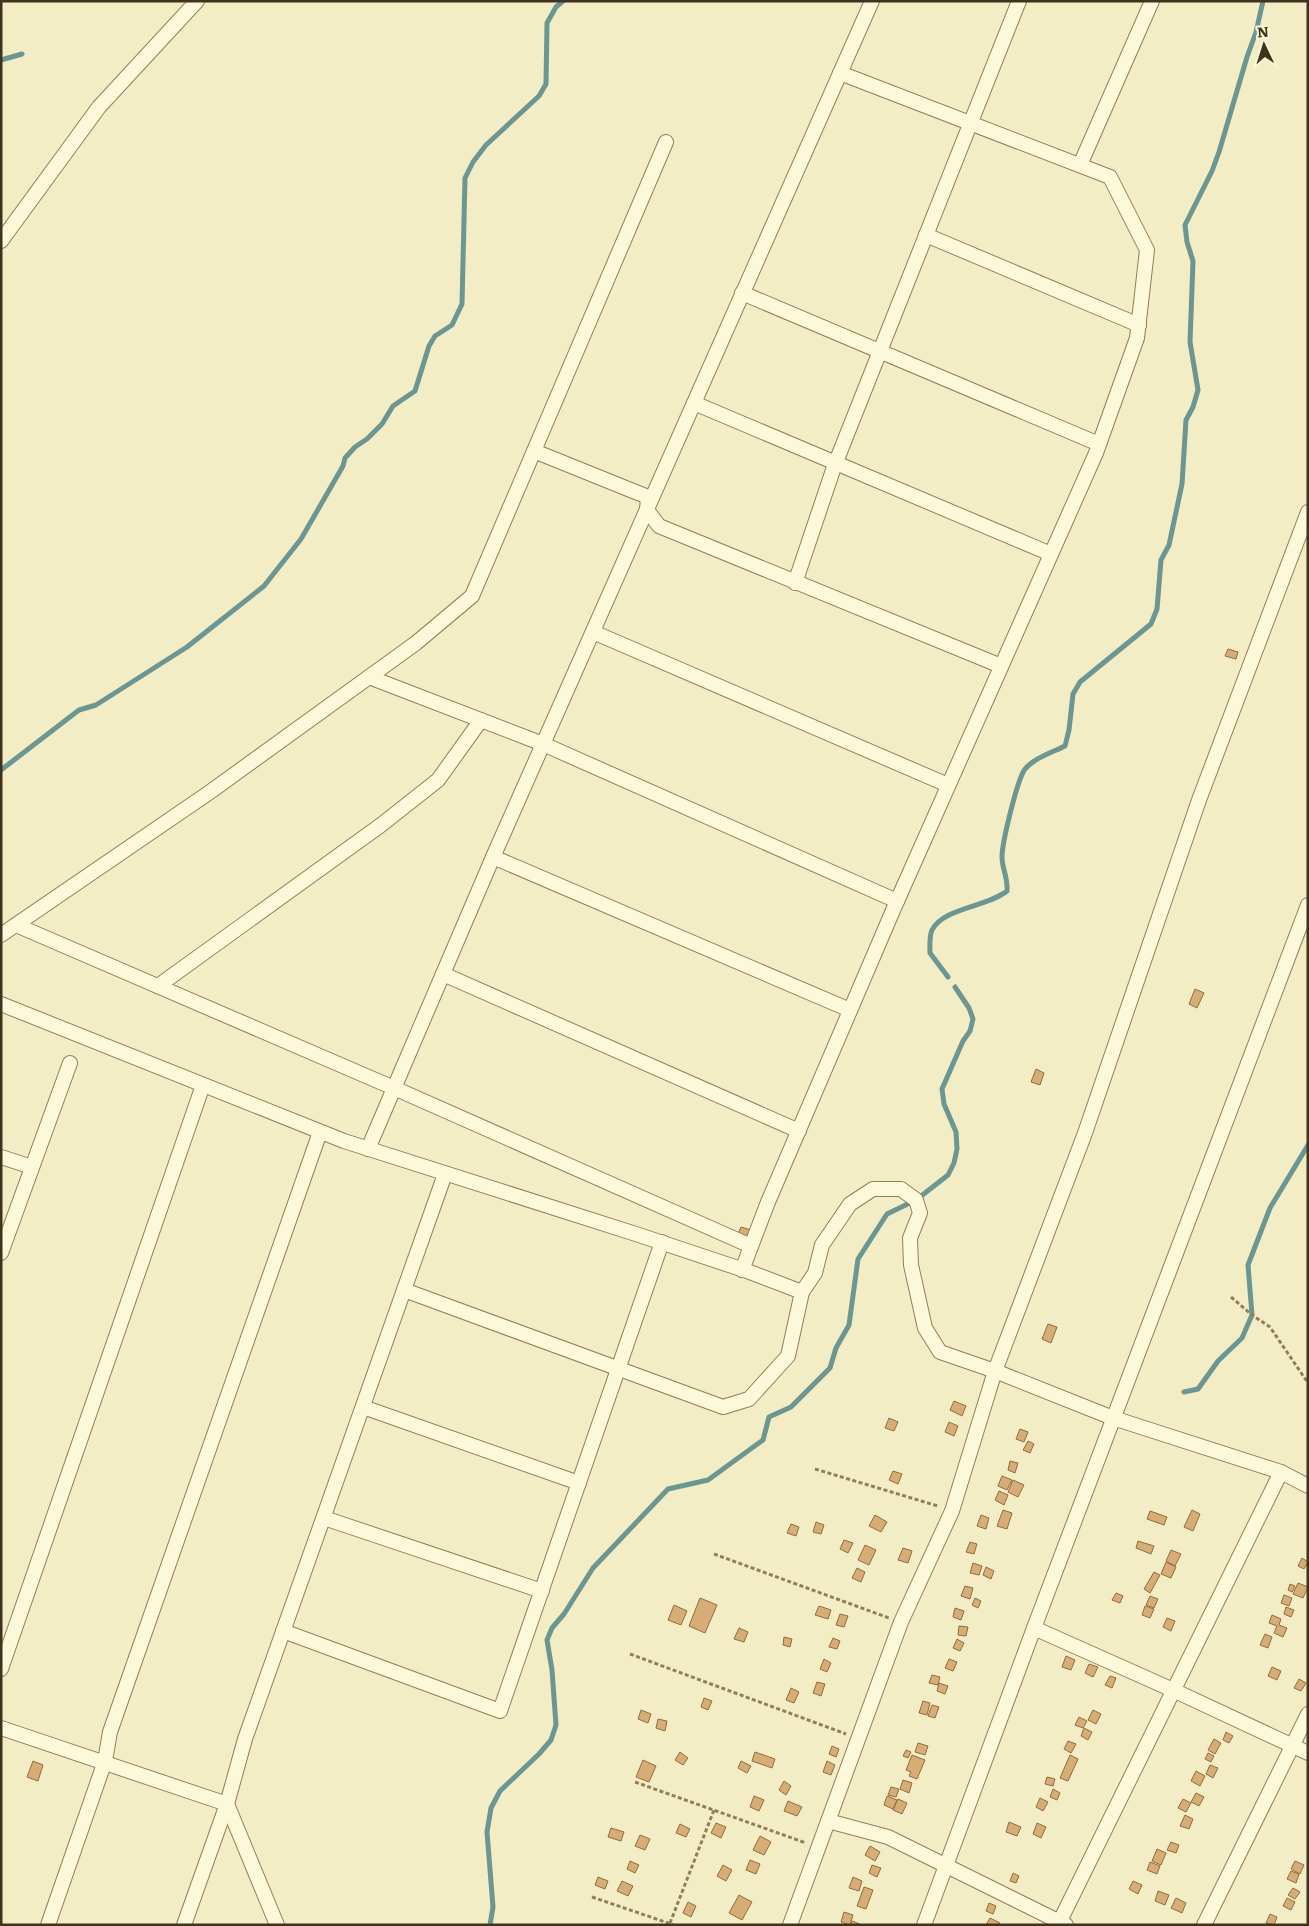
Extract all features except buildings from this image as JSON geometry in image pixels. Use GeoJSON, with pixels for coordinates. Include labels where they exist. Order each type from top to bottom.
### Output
{"type":"FeatureCollection","features":[{"type":"Feature","properties":{"kind":"street"},"geometry":{"type":"LineString","coordinates":[[1,241],[99,107],[197,1]]}},
{"type":"Feature","properties":{"kind":"street"},"geometry":{"type":"LineString","coordinates":[[368,1149],[493,857],[872,1]]}},
{"type":"Feature","properties":{"kind":"street"},"geometry":{"type":"LineString","coordinates":[[795,583],[835,463],[1019,1]]}},
{"type":"Feature","properties":{"kind":"street"},"geometry":{"type":"LineString","coordinates":[[1080,165],[1152,1]]}},
{"type":"Feature","properties":{"kind":"street"},"geometry":{"type":"LineString","coordinates":[[742,1270],[897,901],[1099,444],[1137,338],[1148,250],[1110,177],[840,73]]}},
{"type":"Feature","properties":{"kind":"street"},"geometry":{"type":"LineString","coordinates":[[1,935],[210,792],[416,643],[472,596],[666,142]]}},
{"type":"Feature","properties":{"kind":"street"},"geometry":{"type":"LineString","coordinates":[[926,235],[1139,325]]}},
{"type":"Feature","properties":{"kind":"street"},"geometry":{"type":"LineString","coordinates":[[742,293],[1099,444]]}},
{"type":"Feature","properties":{"kind":"street"},"geometry":{"type":"LineString","coordinates":[[694,404],[1051,554]]}},
{"type":"Feature","properties":{"kind":"street"},"geometry":{"type":"LineString","coordinates":[[534,451],[648,497],[647,510],[660,526],[1001,666]]}},
{"type":"Feature","properties":{"kind":"street"},"geometry":{"type":"LineString","coordinates":[[790,1925],[902,1622],[952,1511],[995,1370],[1086,1133],[1199,800],[1308,512]]}},
{"type":"Feature","properties":{"kind":"street"},"geometry":{"type":"LineString","coordinates":[[593,632],[948,786]]}},
{"type":"Feature","properties":{"kind":"street"},"geometry":{"type":"LineString","coordinates":[[369,677],[543,744],[897,901]]}},
{"type":"Feature","properties":{"kind":"street"},"geometry":{"type":"LineString","coordinates":[[158,986],[381,825],[438,780],[480,720]]}},
{"type":"Feature","properties":{"kind":"street"},"geometry":{"type":"LineString","coordinates":[[493,857],[850,1010]]}},
{"type":"Feature","properties":{"kind":"street"},"geometry":{"type":"LineString","coordinates":[[924,1925],[1034,1628],[1308,905]]}},
{"type":"Feature","properties":{"kind":"street"},"geometry":{"type":"LineString","coordinates":[[16,925],[394,1088],[751,1246]]}},
{"type":"Feature","properties":{"kind":"street"},"geometry":{"type":"LineString","coordinates":[[443,974],[799,1131]]}},
{"type":"Feature","properties":{"kind":"street"},"geometry":{"type":"LineString","coordinates":[[1,1004],[320,1132],[445,1174],[662,1242],[802,1292]]}},
{"type":"Feature","properties":{"kind":"street"},"geometry":{"type":"LineString","coordinates":[[1,1253],[70,1063]]}},
{"type":"Feature","properties":{"kind":"street"},"geometry":{"type":"LineString","coordinates":[[1,1668],[203,1085]]}},
{"type":"Feature","properties":{"kind":"street"},"geometry":{"type":"LineString","coordinates":[[48,1925],[105,1762],[113,1723],[320,1132]]}},
{"type":"Feature","properties":{"kind":"street"},"geometry":{"type":"LineString","coordinates":[[1,1157],[32,1167]]}},
{"type":"Feature","properties":{"kind":"street"},"geometry":{"type":"LineString","coordinates":[[184,1925],[227,1804],[245,1739],[445,1174]]}},
{"type":"Feature","properties":{"kind":"street"},"geometry":{"type":"LineString","coordinates":[[404,1290],[723,1407],[749,1399],[788,1356],[802,1292],[814,1273],[822,1245],[850,1204],[873,1189],[901,1189],[916,1200],[920,1213],[910,1238],[911,1265],[925,1328],[940,1352],[995,1370],[1114,1418],[1281,1472],[1308,1486]]}},
{"type":"Feature","properties":{"kind":"street"},"geometry":{"type":"LineString","coordinates":[[284,1631],[500,1711],[662,1242]]}},
{"type":"Feature","properties":{"kind":"street"},"geometry":{"type":"LineString","coordinates":[[363,1407],[579,1483]]}},
{"type":"Feature","properties":{"kind":"street"},"geometry":{"type":"LineString","coordinates":[[828,1822],[888,1837],[1061,1924],[1173,1690],[1281,1472]]}},
{"type":"Feature","properties":{"kind":"street"},"geometry":{"type":"LineString","coordinates":[[324,1518],[542,1591]]}},
{"type":"Feature","properties":{"kind":"street"},"geometry":{"type":"LineString","coordinates":[[1034,1628],[1308,1753]]}},
{"type":"Feature","properties":{"kind":"street"},"geometry":{"type":"LineString","coordinates":[[1204,1925],[1308,1714]]}},
{"type":"Feature","properties":{"kind":"street"},"geometry":{"type":"LineString","coordinates":[[1,1728],[227,1804],[277,1925]]}},
{"type":"Feature","properties":{"kind":"path"},"geometry":{"type":"LineString","coordinates":[[1231,1297],[1270,1327],[1308,1382]]}},
{"type":"Feature","properties":{"kind":"path"},"geometry":{"type":"LineString","coordinates":[[815,1469],[952,1511]]}},
{"type":"Feature","properties":{"kind":"path"},"geometry":{"type":"LineString","coordinates":[[714,1554],[902,1622]]}},
{"type":"Feature","properties":{"kind":"path"},"geometry":{"type":"LineString","coordinates":[[630,1654],[858,1739]]}},
{"type":"Feature","properties":{"kind":"path"},"geometry":{"type":"LineString","coordinates":[[635,1782],[818,1847]]}},
{"type":"Feature","properties":{"kind":"path"},"geometry":{"type":"LineString","coordinates":[[592,1897],[672,1924],[714,1810]]}},
{"type":"Feature","properties":{"kind":"waterway"},"geometry":{"type":"LineString","coordinates":[[1,770],[79,710],[96,705],[187,647],[264,586],[301,539],[343,466],[345,458],[382,424],[393,406],[415,391],[429,346],[435,336],[452,325],[462,304],[465,178],[473,162],[486,145],[539,96],[546,84],[547,23],[556,7],[563,1]]}},
{"type":"Feature","properties":{"kind":"waterway"},"geometry":{"type":"LineString","coordinates":[[948,977],[930,953],[932,930],[938,923],[955,912],[988,901],[1007,891],[1007,881],[1002,861],[1003,850],[1014,798],[1025,769],[1038,758],[1065,746],[1069,730],[1073,694],[1080,682],[1151,624],[1157,609],[1161,560],[1169,545],[1182,484],[1186,420],[1193,407],[1198,390],[1190,342],[1193,261],[1187,242],[1185,225],[1212,171],[1219,152],[1256,32],[1263,1]]}},
{"type":"Feature","properties":{"kind":"waterway"},"geometry":{"type":"LineString","coordinates":[[1,60],[22,54]]}},
{"type":"Feature","properties":{"kind":"waterway"},"geometry":{"type":"LineString","coordinates":[[490,1925],[493,1907],[487,1832],[491,1808],[500,1791],[551,1740],[556,1725],[552,1670],[547,1640],[552,1628],[564,1614],[593,1568],[668,1489],[708,1480],[763,1440],[769,1417],[791,1407],[830,1368],[836,1348],[849,1325],[858,1259],[887,1214],[916,1200],[948,1175],[954,1163],[957,1149],[956,1132],[944,1104],[942,1089],[963,1041],[970,1031],[973,1019],[969,1008],[955,987]]}},
{"type":"Feature","properties":{"kind":"waterway"},"geometry":{"type":"LineString","coordinates":[[1184,1392],[1198,1389],[1218,1361],[1242,1338],[1252,1315],[1248,1265],[1270,1208],[1308,1145]]}}]}
